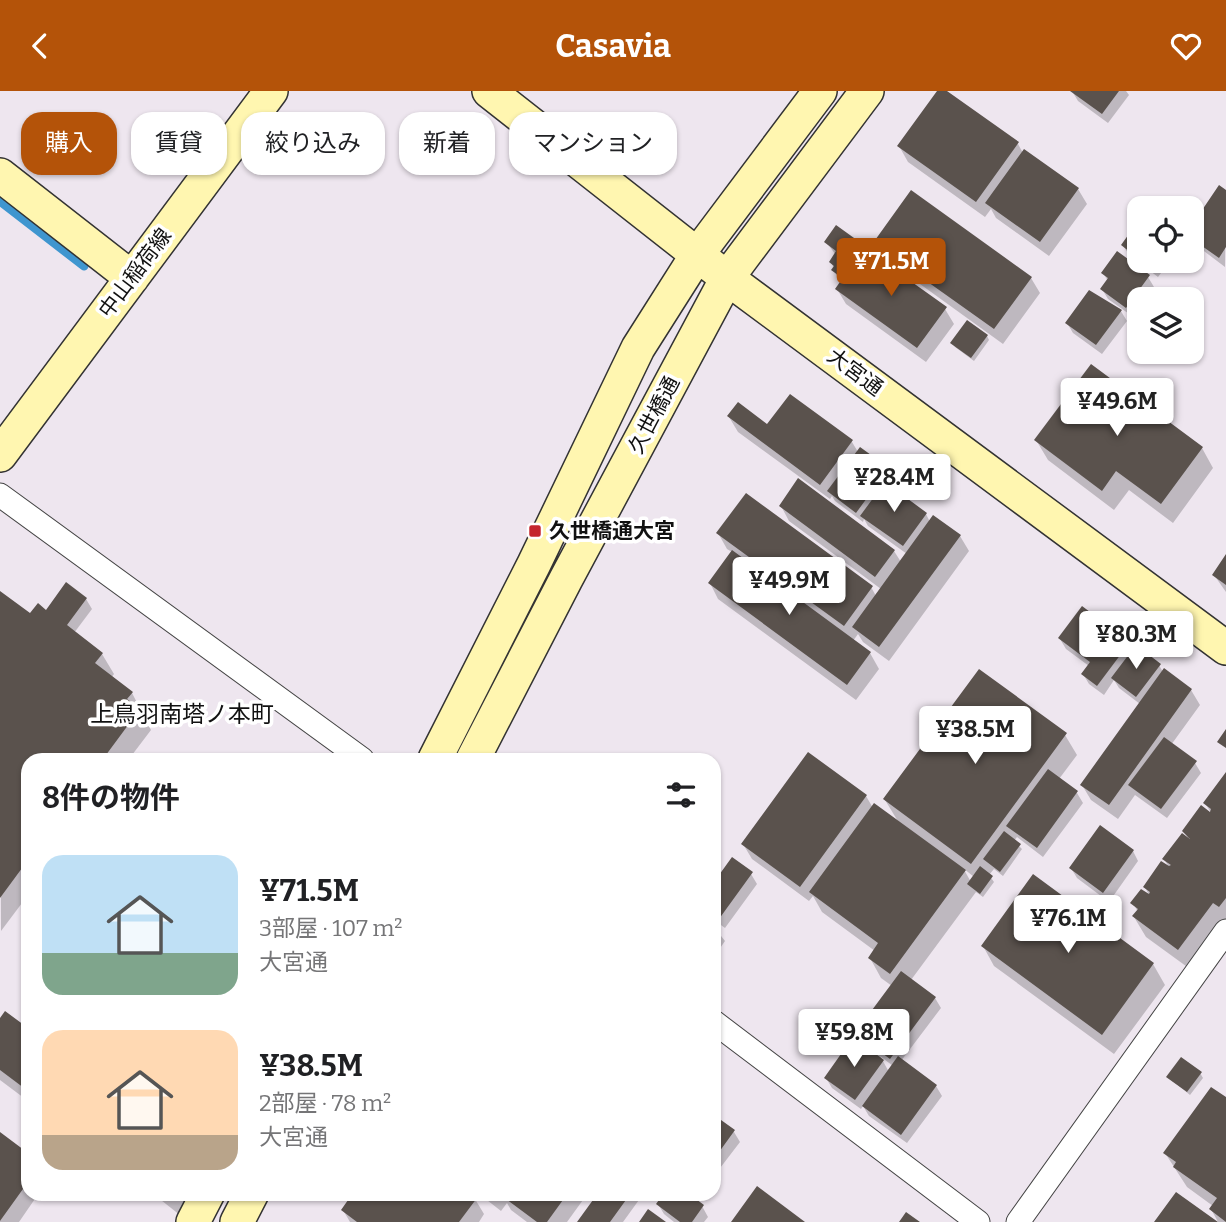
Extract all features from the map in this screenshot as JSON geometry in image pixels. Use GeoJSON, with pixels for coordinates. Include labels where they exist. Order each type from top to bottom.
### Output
{"type":"FeatureCollection","features":[{"type":"Feature","properties":{"kind":"street","name":"中山稲荷線"},"geometry":{"type":"LineString","coordinates":[[0,455],[271,91]]}},
{"type":"Feature","properties":{"kind":"street","name":"大宮通"},"geometry":{"type":"LineString","coordinates":[[489,91],[727,278],[1226,648]]}},
{"type":"Feature","properties":{"kind":"street","name":"久世橋通"},"geometry":{"type":"LineString","coordinates":[[438,753],[534,564],[638,348],[698,255],[820,91]]}},
{"type":"Feature","properties":{"kind":"street","name":"久世橋通"},"geometry":{"type":"LineString","coordinates":[[477,753],[566,579],[727,278],[867,91]]}},
{"type":"Feature","properties":{"kind":"street"},"geometry":{"type":"LineString","coordinates":[[0,175],[132,278]]}},
{"type":"Feature","properties":{"kind":"street"},"geometry":{"type":"LineString","coordinates":[[0,495],[354,753]]}},
{"type":"Feature","properties":{"kind":"street"},"geometry":{"type":"LineString","coordinates":[[534,564],[566,579]]}},
{"type":"Feature","properties":{"kind":"street"},"geometry":{"type":"LineString","coordinates":[[1018,1222],[1226,931]]}},
{"type":"Feature","properties":{"kind":"street"},"geometry":{"type":"LineString","coordinates":[[721,1028],[978,1222]]}},
{"type":"Feature","properties":{"kind":"street"},"geometry":{"type":"LineString","coordinates":[[193,1222],[204,1201]]}},
{"type":"Feature","properties":{"kind":"street"},"geometry":{"type":"LineString","coordinates":[[237,1222],[248,1201]]}},
{"type":"Feature","properties":{"kind":"shaded area"},"geometry":{"type":"Polygon","coordinates":[[[0,91],[1226,91],[1226,1222],[0,1222],[0,91]]]}},
{"type":"Feature","properties":{"kind":"building"},"geometry":{"type":"Polygon","coordinates":[[[937,91],[947,91],[1019,142],[976,202],[897,146],[937,91]]]}},
{"type":"Feature","properties":{"kind":"building"},"geometry":{"type":"Polygon","coordinates":[[[1070,91],[1119,91],[1102,114],[1070,91]]]}},
{"type":"Feature","properties":{"kind":"building"},"geometry":{"type":"Polygon","coordinates":[[[1024,149],[1079,188],[1040,242],[985,203],[1024,149]]]}},
{"type":"Feature","properties":{"kind":"building"},"geometry":{"type":"Polygon","coordinates":[[[1219,185],[1226,190],[1226,247],[1219,258],[1204,247],[1204,207],[1219,185]]]}},
{"type":"Feature","properties":{"kind":"building"},"geometry":{"type":"Polygon","coordinates":[[[911,190],[1032,277],[994,329],[873,243],[911,190]]]}},
{"type":"Feature","properties":{"kind":"building"},"geometry":{"type":"Polygon","coordinates":[[[836,225],[861,243],[838,275],[831,270],[834,266],[829,262],[836,251],[824,242],[836,225]]]}},
{"type":"Feature","properties":{"kind":"building"},"geometry":{"type":"Polygon","coordinates":[[[1127,237],[1127,250],[1121,245],[1127,237]]]}},
{"type":"Feature","properties":{"kind":"building"},"geometry":{"type":"Polygon","coordinates":[[[864,248],[947,307],[917,348],[835,289],[864,248]]]}},
{"type":"Feature","properties":{"kind":"building"},"geometry":{"type":"Polygon","coordinates":[[[1117,251],[1127,258],[1127,273],[1150,275],[1141,287],[1127,287],[1126,308],[1100,289],[1108,278],[1101,273],[1117,251]]]}},
{"type":"Feature","properties":{"kind":"building"},"geometry":{"type":"Polygon","coordinates":[[[1089,290],[1122,310],[1096,345],[1065,323],[1089,290]]]}},
{"type":"Feature","properties":{"kind":"building"},"geometry":{"type":"Polygon","coordinates":[[[967,320],[988,335],[971,358],[950,343],[967,320]]]}},
{"type":"Feature","properties":{"kind":"building"},"geometry":{"type":"Polygon","coordinates":[[[1091,364],[1203,447],[1161,504],[1116,471],[1102,491],[1034,440],[1091,364]]]}},
{"type":"Feature","properties":{"kind":"building"},"geometry":{"type":"Polygon","coordinates":[[[790,394],[853,440],[820,485],[727,416],[738,402],[767,424],[790,394]]]}},
{"type":"Feature","properties":{"kind":"building"},"geometry":{"type":"Polygon","coordinates":[[[860,447],[889,468],[856,513],[827,491],[860,447]]]}},
{"type":"Feature","properties":{"kind":"building"},"geometry":{"type":"Polygon","coordinates":[[[798,478],[895,550],[875,577],[779,506],[798,478]]]}},
{"type":"Feature","properties":{"kind":"building"},"geometry":{"type":"Polygon","coordinates":[[[885,482],[927,513],[903,546],[860,516],[885,482]]]}},
{"type":"Feature","properties":{"kind":"building"},"geometry":{"type":"Polygon","coordinates":[[[746,493],[873,586],[844,626],[716,533],[746,493]]]}},
{"type":"Feature","properties":{"kind":"building"},"geometry":{"type":"Polygon","coordinates":[[[933,515],[961,535],[879,647],[852,627],[933,515]]]}},
{"type":"Feature","properties":{"kind":"building"},"geometry":{"type":"Polygon","coordinates":[[[732,550],[871,652],[847,685],[708,583],[732,550]]]}},
{"type":"Feature","properties":{"kind":"building"},"geometry":{"type":"Polygon","coordinates":[[[1226,554],[1226,585],[1212,575],[1226,554]]]}},
{"type":"Feature","properties":{"kind":"building"},"geometry":{"type":"Polygon","coordinates":[[[66,582],[87,598],[67,625],[103,653],[95,663],[133,692],[127,699],[140,709],[107,753],[21,753],[21,870],[0,898],[0,591],[30,613],[38,603],[46,610],[66,582]]]}},
{"type":"Feature","properties":{"kind":"building"},"geometry":{"type":"Polygon","coordinates":[[[1082,606],[1130,642],[1097,686],[1081,674],[1090,662],[1058,638],[1082,606]]]}},
{"type":"Feature","properties":{"kind":"building"},"geometry":{"type":"Polygon","coordinates":[[[1136,645],[1161,664],[1136,697],[1111,678],[1136,645]]]}},
{"type":"Feature","properties":{"kind":"building"},"geometry":{"type":"Polygon","coordinates":[[[1164,668],[1192,689],[1109,805],[1080,785],[1164,668]]]}},
{"type":"Feature","properties":{"kind":"building"},"geometry":{"type":"Polygon","coordinates":[[[979,669],[1067,733],[971,864],[883,799],[979,669]]]}},
{"type":"Feature","properties":{"kind":"building"},"geometry":{"type":"Polygon","coordinates":[[[1226,729],[1226,748],[1217,742],[1226,729]]]}},
{"type":"Feature","properties":{"kind":"building"},"geometry":{"type":"Polygon","coordinates":[[[1164,737],[1197,761],[1161,809],[1128,785],[1164,737]]]}},
{"type":"Feature","properties":{"kind":"building"},"geometry":{"type":"Polygon","coordinates":[[[808,752],[867,795],[800,887],[741,844],[808,752]]]}},
{"type":"Feature","properties":{"kind":"building"},"geometry":{"type":"Polygon","coordinates":[[[1048,769],[1078,791],[1037,848],[1006,826],[1048,769]]]}},
{"type":"Feature","properties":{"kind":"building"},"geometry":{"type":"Polygon","coordinates":[[[1226,772],[1226,898],[1219,907],[1213,903],[1178,950],[1132,916],[1138,909],[1130,903],[1141,889],[1149,894],[1143,887],[1161,861],[1171,865],[1162,859],[1182,833],[1190,839],[1182,831],[1201,805],[1210,812],[1211,809],[1203,803],[1226,772]]]}},
{"type":"Feature","properties":{"kind":"building"},"geometry":{"type":"Polygon","coordinates":[[[874,803],[966,870],[890,974],[868,958],[878,943],[809,892],[874,803]]]}},
{"type":"Feature","properties":{"kind":"building"},"geometry":{"type":"Polygon","coordinates":[[[1100,825],[1134,850],[1103,893],[1069,868],[1100,825]]]}},
{"type":"Feature","properties":{"kind":"building"},"geometry":{"type":"Polygon","coordinates":[[[1004,831],[1021,844],[1000,872],[983,859],[1004,831]]]}},
{"type":"Feature","properties":{"kind":"building"},"geometry":{"type":"Polygon","coordinates":[[[732,857],[753,872],[721,916],[721,872],[732,857]]]}},
{"type":"Feature","properties":{"kind":"building"},"geometry":{"type":"Polygon","coordinates":[[[980,866],[993,876],[980,894],[967,884],[980,866]]]}},
{"type":"Feature","properties":{"kind":"building"},"geometry":{"type":"Polygon","coordinates":[[[1033,874],[1154,963],[1102,1035],[981,946],[1033,874]]]}},
{"type":"Feature","properties":{"kind":"building"},"geometry":{"type":"Polygon","coordinates":[[[901,971],[936,997],[890,1059],[855,1033],[901,971]]]}},
{"type":"Feature","properties":{"kind":"building"},"geometry":{"type":"Polygon","coordinates":[[[5,1011],[21,1023],[21,1086],[0,1070],[0,1018],[5,1011]]]}},
{"type":"Feature","properties":{"kind":"building"},"geometry":{"type":"Polygon","coordinates":[[[853,1037],[884,1060],[855,1100],[824,1078],[853,1037]]]}},
{"type":"Feature","properties":{"kind":"building"},"geometry":{"type":"Polygon","coordinates":[[[898,1056],[937,1085],[901,1135],[862,1106],[898,1056]]]}},
{"type":"Feature","properties":{"kind":"building"},"geometry":{"type":"Polygon","coordinates":[[[1181,1057],[1202,1072],[1187,1092],[1166,1077],[1181,1057]]]}},
{"type":"Feature","properties":{"kind":"building"},"geometry":{"type":"Polygon","coordinates":[[[1211,1087],[1226,1097],[1226,1222],[1209,1209],[1217,1198],[1173,1167],[1176,1162],[1163,1153],[1211,1087]]]}},
{"type":"Feature","properties":{"kind":"building"},"geometry":{"type":"Polygon","coordinates":[[[721,1120],[735,1130],[721,1149],[721,1120]]]}},
{"type":"Feature","properties":{"kind":"building"},"geometry":{"type":"Polygon","coordinates":[[[0,1132],[21,1148],[21,1192],[0,1221],[0,1132]]]}},
{"type":"Feature","properties":{"kind":"building"},"geometry":{"type":"Polygon","coordinates":[[[757,1186],[805,1222],[731,1222],[757,1186]]]}},
{"type":"Feature","properties":{"kind":"building"},"geometry":{"type":"Polygon","coordinates":[[[1176,1192],[1218,1222],[1154,1222],[1176,1192]]]}},
{"type":"Feature","properties":{"kind":"building"},"geometry":{"type":"Polygon","coordinates":[[[347,1201],[475,1201],[459,1222],[357,1222],[341,1210],[347,1201]]]}},
{"type":"Feature","properties":{"kind":"building"},"geometry":{"type":"Polygon","coordinates":[[[509,1201],[562,1201],[547,1222],[537,1222],[509,1201]]]}},
{"type":"Feature","properties":{"kind":"building"},"geometry":{"type":"Polygon","coordinates":[[[592,1201],[625,1201],[610,1222],[577,1222],[592,1201]]]}},
{"type":"Feature","properties":{"kind":"building"},"geometry":{"type":"Polygon","coordinates":[[[658,1201],[699,1201],[704,1205],[692,1222],[680,1222],[656,1204],[658,1201]]]}},
{"type":"Feature","properties":{"kind":"building"},"geometry":{"type":"Polygon","coordinates":[[[648,1209],[666,1222],[639,1222],[648,1209]]]}},
{"type":"Feature","properties":{"kind":"building"},"geometry":{"type":"Polygon","coordinates":[[[906,1212],[920,1222],[899,1222],[906,1212]]]}},
{"type":"Feature","properties":{"kind":"waterway"},"geometry":{"type":"LineString","coordinates":[[0,201],[84,266]]}},
{"type":"Feature","properties":{"kind":"place","name":"久世橋通大宮"},"geometry":{"type":"Point","coordinates":[535,531]}},
{"type":"Feature","properties":{"kind":"district","name":"上鳥羽南塔ノ本町"},"geometry":{"type":"Point","coordinates":[182,714]}}]}
